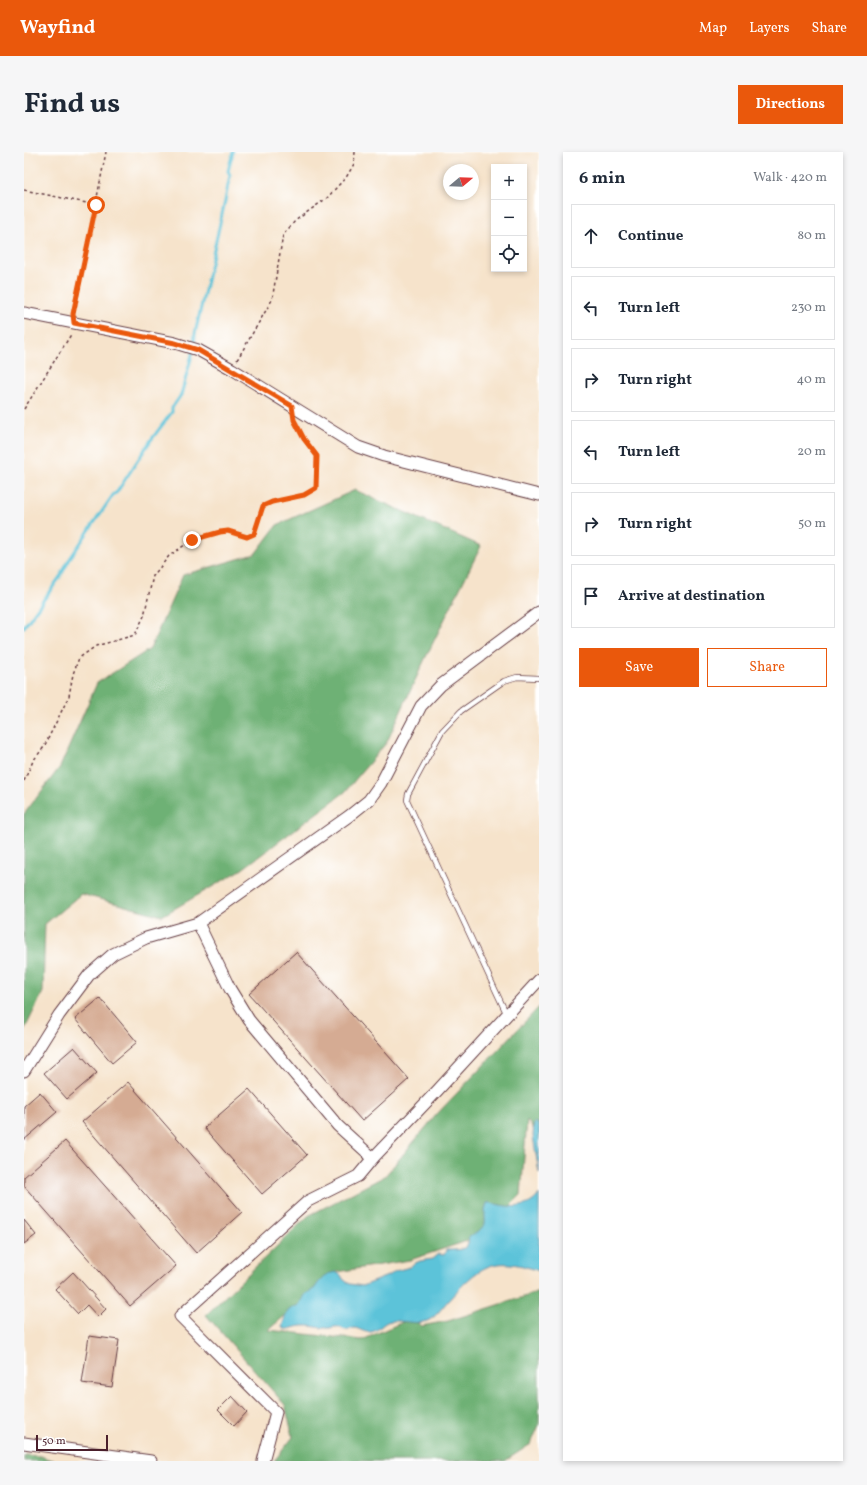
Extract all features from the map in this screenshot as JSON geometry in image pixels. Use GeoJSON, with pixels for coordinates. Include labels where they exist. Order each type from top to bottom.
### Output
{"type":"FeatureCollection","features":[{"type":"Feature","properties":{"kind":"street"},"geometry":{"type":"LineString","coordinates":[[24,313],[175,343],[198,350],[232,369],[358,447],[384,456],[539,495]]}},
{"type":"Feature","properties":{"kind":"street"},"geometry":{"type":"LineString","coordinates":[[24,1071],[59,1015],[89,975],[108,958],[113,954],[146,938],[198,922],[350,816],[369,800],[382,783],[421,706],[441,685],[539,612]]}},
{"type":"Feature","properties":{"kind":"street"},"geometry":{"type":"LineString","coordinates":[[198,922],[230,989],[249,1020],[338,1126],[373,1158]]}},
{"type":"Feature","properties":{"kind":"street"},"geometry":{"type":"LineString","coordinates":[[263,1461],[276,1412],[180,1316],[294,1212],[308,1201],[358,1176],[539,980]]}},
{"type":"Feature","properties":{"kind":"street"},"geometry":{"type":"LineString","coordinates":[[24,1443],[151,1461]]}},
{"type":"Feature","properties":{"kind":"lane"},"geometry":{"type":"LineString","coordinates":[[507,1015],[406,800],[442,731],[461,711],[504,682],[517,677],[539,678]]}},
{"type":"Feature","properties":{"kind":"path"},"geometry":{"type":"LineString","coordinates":[[24,409],[73,332],[73,314],[106,152]]}},
{"type":"Feature","properties":{"kind":"path"},"geometry":{"type":"LineString","coordinates":[[232,369],[272,300],[283,235],[295,221],[327,198],[347,176],[354,164],[355,152]]}},
{"type":"Feature","properties":{"kind":"path"},"geometry":{"type":"LineString","coordinates":[[24,190],[96,205]]}},
{"type":"Feature","properties":{"kind":"path"},"geometry":{"type":"LineString","coordinates":[[24,781],[32,761],[44,747],[69,696],[73,674],[79,658],[96,646],[135,635],[144,616],[153,576],[169,556],[192,540],[220,532],[228,531],[247,537],[254,534],[263,506],[272,502],[304,495],[316,488],[317,456],[304,439],[294,420],[292,406]]}},
{"type":"Feature","properties":{"kind":"green space"},"geometry":{"type":"Polygon","coordinates":[[[355,490],[481,546],[424,661],[387,742],[345,792],[241,870],[162,916],[81,894],[45,924],[43,992],[24,1031],[24,814],[60,767],[97,683],[150,649],[183,575],[255,554],[277,525],[355,490]]]}},
{"type":"Feature","properties":{"kind":"green space"},"geometry":{"type":"Polygon","coordinates":[[[539,1007],[539,1137],[527,1120],[521,1195],[479,1237],[410,1260],[337,1272],[268,1330],[362,1340],[412,1318],[421,1326],[448,1321],[539,1292],[539,1425],[531,1444],[505,1461],[274,1461],[293,1437],[285,1405],[206,1315],[308,1216],[385,1176],[437,1114],[539,1007]]]}},
{"type":"Feature","properties":{"kind":"green space"},"geometry":{"type":"Polygon","coordinates":[[[24,1455],[40,1456],[56,1461],[24,1461],[24,1455]]]}},
{"type":"Feature","properties":{"kind":"water"},"geometry":{"type":"Polygon","coordinates":[[[536,1122],[539,1127],[539,1173],[533,1136],[534,1123],[536,1122]]]}},
{"type":"Feature","properties":{"kind":"water"},"geometry":{"type":"Polygon","coordinates":[[[539,1194],[539,1271],[523,1266],[509,1264],[497,1264],[487,1267],[468,1280],[433,1318],[427,1321],[391,1321],[385,1323],[373,1332],[355,1328],[344,1330],[340,1327],[328,1328],[300,1326],[284,1329],[282,1326],[289,1310],[299,1305],[304,1295],[314,1289],[327,1274],[335,1272],[340,1274],[344,1280],[350,1284],[362,1286],[390,1275],[395,1271],[410,1267],[420,1261],[432,1259],[438,1254],[444,1255],[446,1250],[462,1249],[467,1246],[469,1237],[477,1233],[484,1226],[485,1209],[487,1203],[514,1207],[526,1205],[535,1199],[539,1194]]]}},
{"type":"Feature","properties":{"kind":"building"},"geometry":{"type":"Polygon","coordinates":[[[296,952],[409,1079],[362,1121],[249,994],[296,952]]]}},
{"type":"Feature","properties":{"kind":"building"},"geometry":{"type":"Polygon","coordinates":[[[100,998],[137,1042],[112,1063],[75,1019],[100,998]]]}},
{"type":"Feature","properties":{"kind":"building"},"geometry":{"type":"Polygon","coordinates":[[[74,1047],[97,1073],[67,1099],[44,1073],[74,1047]]]}},
{"type":"Feature","properties":{"kind":"building"},"geometry":{"type":"Polygon","coordinates":[[[128,1082],[242,1212],[196,1253],[82,1122],[128,1082]]]}},
{"type":"Feature","properties":{"kind":"building"},"geometry":{"type":"Polygon","coordinates":[[[249,1089],[307,1155],[262,1194],[204,1128],[249,1089]]]}},
{"type":"Feature","properties":{"kind":"building"},"geometry":{"type":"Polygon","coordinates":[[[40,1092],[57,1112],[24,1140],[24,1106],[40,1092]]]}},
{"type":"Feature","properties":{"kind":"building"},"geometry":{"type":"Polygon","coordinates":[[[65,1141],[176,1266],[130,1306],[24,1186],[24,1177],[65,1141]]]}},
{"type":"Feature","properties":{"kind":"building"},"geometry":{"type":"Polygon","coordinates":[[[24,1220],[36,1235],[24,1244],[24,1220]]]}},
{"type":"Feature","properties":{"kind":"building"},"geometry":{"type":"Polygon","coordinates":[[[73,1272],[106,1309],[98,1317],[87,1305],[78,1314],[55,1289],[73,1272]]]}},
{"type":"Feature","properties":{"kind":"building"},"geometry":{"type":"Polygon","coordinates":[[[89,1336],[119,1340],[112,1387],[82,1383],[89,1336]]]}},
{"type":"Feature","properties":{"kind":"building"},"geometry":{"type":"Polygon","coordinates":[[[232,1396],[247,1412],[234,1426],[218,1410],[232,1396]]]}},
{"type":"Feature","properties":{"kind":"waterway"},"geometry":{"type":"LineString","coordinates":[[194,346],[195,334],[225,201],[230,175],[228,171],[233,152]]}},
{"type":"Feature","properties":{"kind":"waterway"},"geometry":{"type":"LineString","coordinates":[[24,627],[60,577],[71,557],[113,495],[117,492],[151,440],[172,412],[172,408],[181,395],[193,351]]}},
{"type":"Feature","properties":{"kind":"route"},"geometry":{"type":"LineString","coordinates":[[96,205],[73,314],[74,323],[175,343],[198,350],[292,406],[294,420],[304,439],[317,456],[315,477],[316,488],[304,495],[272,502],[263,506],[254,534],[247,537],[228,531],[192,540]]}}]}
